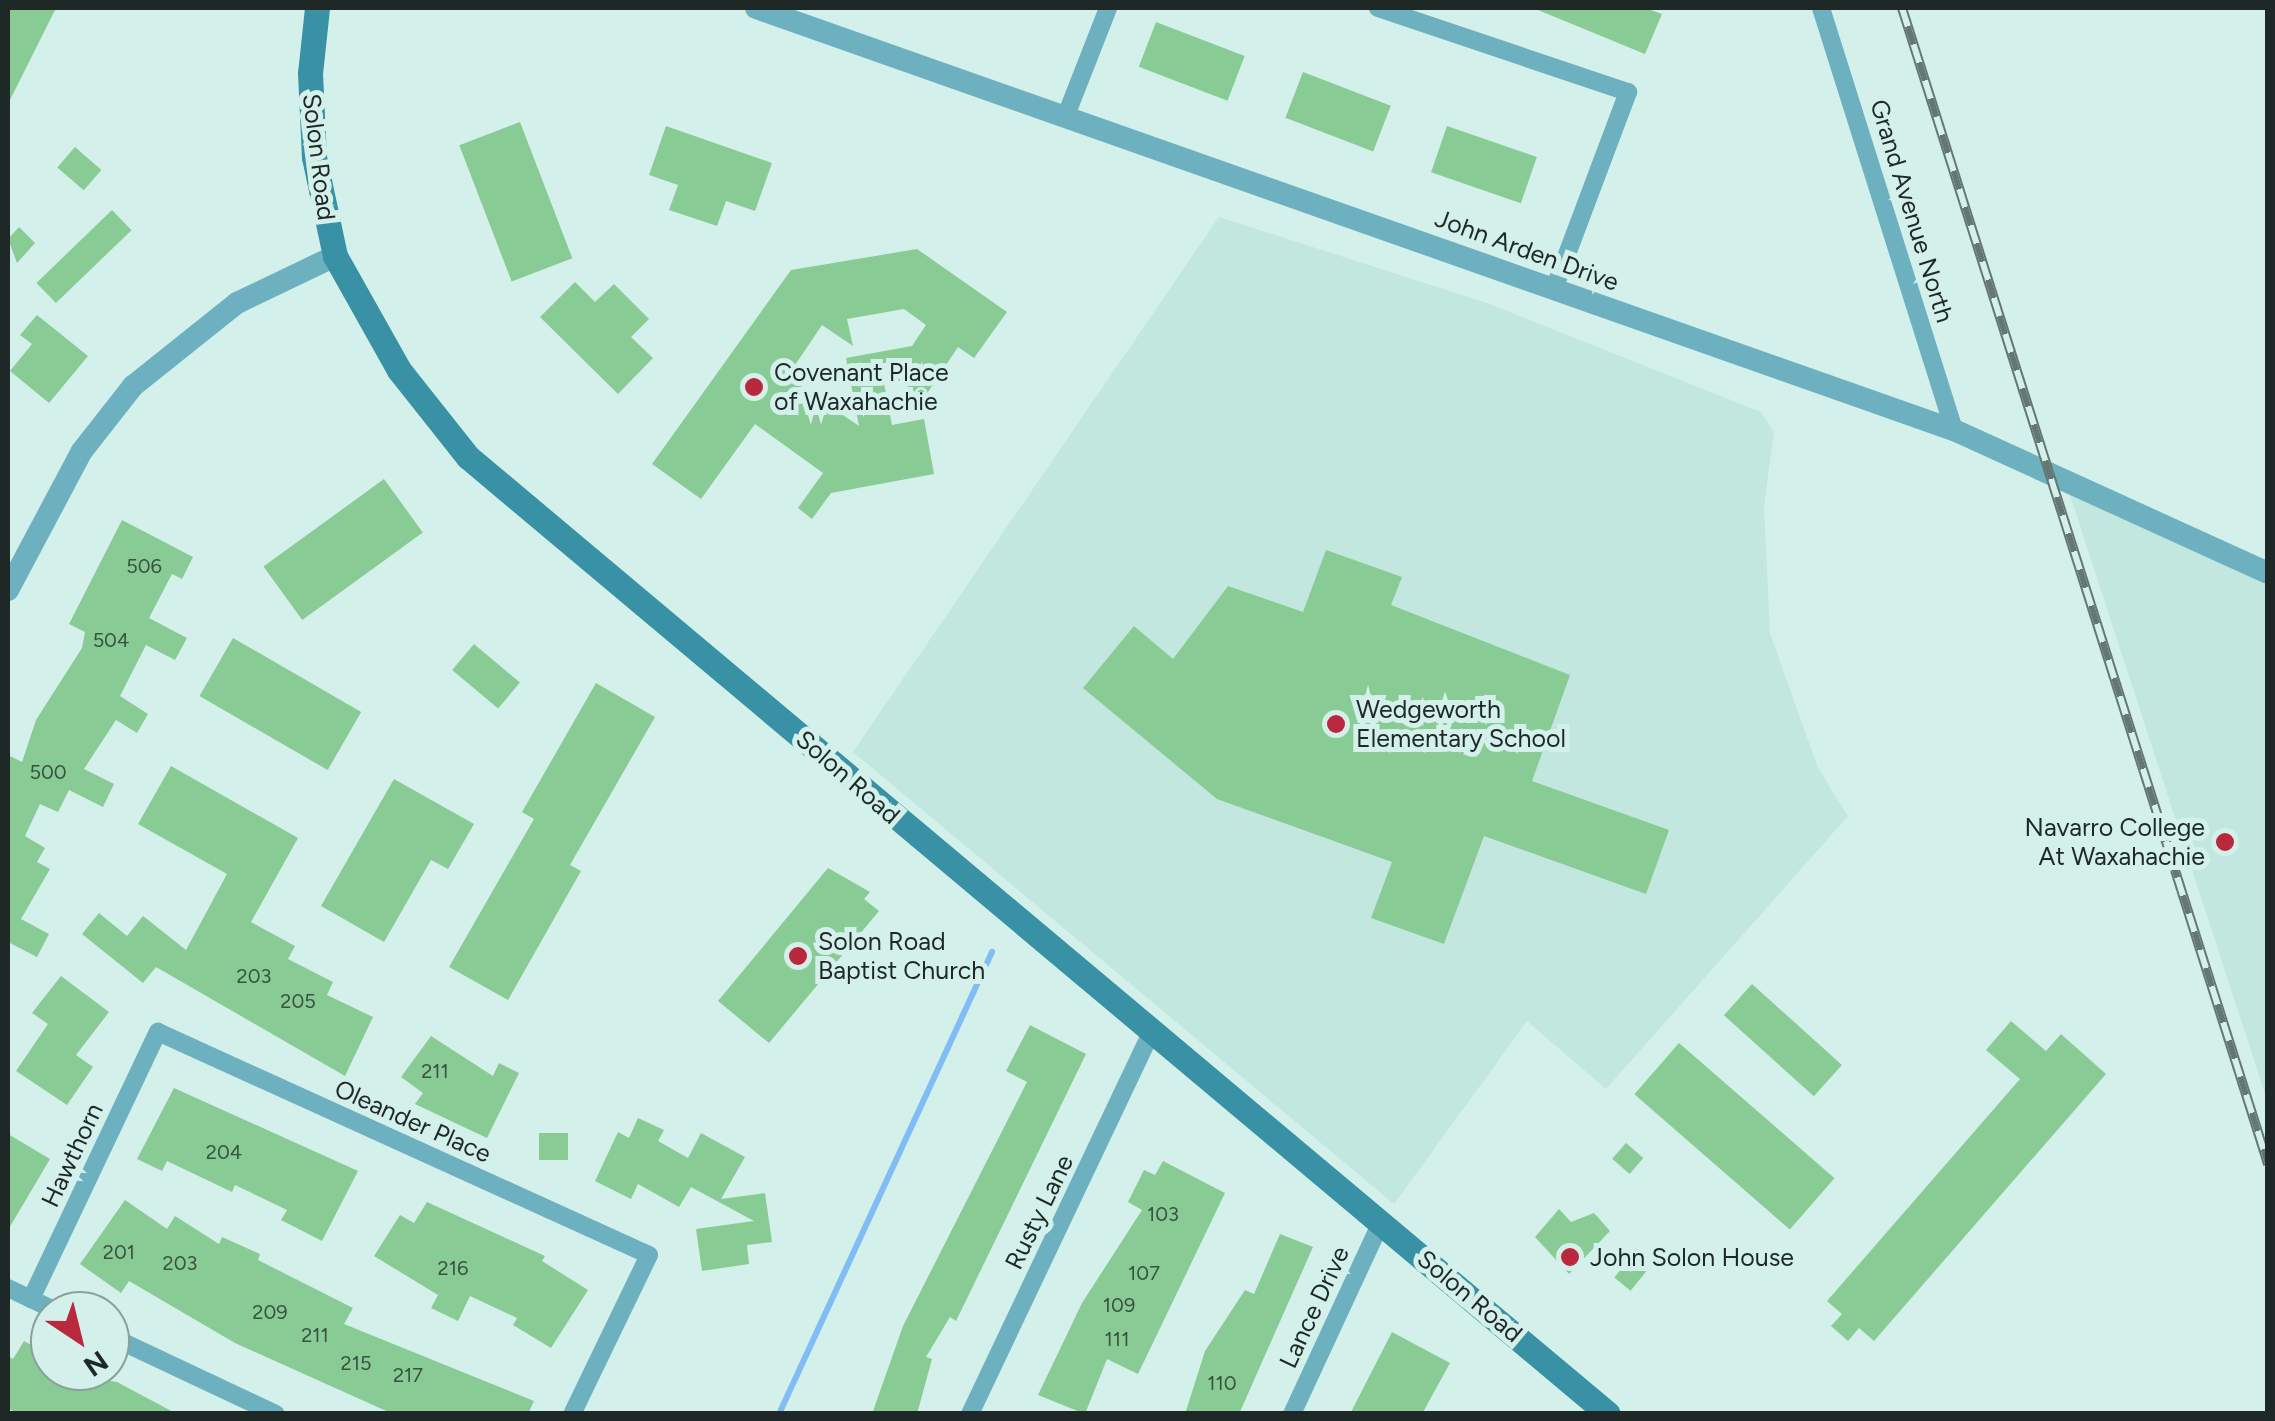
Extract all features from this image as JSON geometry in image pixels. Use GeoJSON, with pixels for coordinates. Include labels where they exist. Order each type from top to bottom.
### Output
{"type":"FeatureCollection","features":[{"type":"Feature","properties":{"kind":"main road","name":"Solon Road"},"geometry":{"type":"LineString","coordinates":[[317,8],[310,73],[314,158],[336,256],[398,370],[468,456],[1608,1414]]}},
{"type":"Feature","properties":{"kind":"street","name":"John Arden Drive"},"geometry":{"type":"LineString","coordinates":[[756,8],[1954,430],[2268,573]]}},
{"type":"Feature","properties":{"kind":"street"},"geometry":{"type":"LineString","coordinates":[[1066,118],[1108,8]]}},
{"type":"Feature","properties":{"kind":"street"},"geometry":{"type":"LineString","coordinates":[[1378,8],[1628,92],[1554,289]]}},
{"type":"Feature","properties":{"kind":"street","name":"Grand Avenue North"},"geometry":{"type":"LineString","coordinates":[[1821,8],[1954,430]]}},
{"type":"Feature","properties":{"kind":"street"},"geometry":{"type":"LineString","coordinates":[[8,590],[82,451],[133,386],[237,303],[336,256]]}},
{"type":"Feature","properties":{"kind":"street","name":"Rusty Lane"},"geometry":{"type":"LineString","coordinates":[[970,1414],[1152,1031]]}},
{"type":"Feature","properties":{"kind":"street","name":"Oleander Place"},"geometry":{"type":"LineString","coordinates":[[158,1032],[649,1255],[572,1414]]}},
{"type":"Feature","properties":{"kind":"street","name":"Hawthorn"},"geometry":{"type":"LineString","coordinates":[[35,1291],[158,1032]]}},
{"type":"Feature","properties":{"kind":"street","name":"Lance Drive"},"geometry":{"type":"LineString","coordinates":[[1292,1414],[1381,1222]]}},
{"type":"Feature","properties":{"kind":"street"},"geometry":{"type":"LineString","coordinates":[[130,1345],[276,1414]]}},
{"type":"Feature","properties":{"kind":"shaded area","name":"Wedgeworth Elementary School"},"geometry":{"type":"Polygon","coordinates":[[[1219,217],[1487,303],[1761,412],[1774,432],[1764,506],[1770,633],[1818,768],[1848,816],[1606,1089],[1527,1021],[1394,1204],[853,752],[1219,217]]]}},
{"type":"Feature","properties":{"kind":"shaded area","name":"Navarro College At Waxahachie"},"geometry":{"type":"Polygon","coordinates":[[[2069,492],[2267,585],[2267,1100],[2069,492]]]}},
{"type":"Feature","properties":{"kind":"building"},"geometry":{"type":"Polygon","coordinates":[[[8,8],[56,8],[8,104],[8,8]]]}},
{"type":"Feature","properties":{"kind":"building"},"geometry":{"type":"Polygon","coordinates":[[[1533,8],[1645,8],[1662,14],[1645,54],[1533,8]]]}},
{"type":"Feature","properties":{"kind":"building"},"geometry":{"type":"Polygon","coordinates":[[[1156,22],[1245,56],[1227,101],[1139,67],[1156,22]]]}},
{"type":"Feature","properties":{"kind":"building"},"geometry":{"type":"Polygon","coordinates":[[[1303,72],[1391,106],[1373,151],[1285,118],[1303,72]]]}},
{"type":"Feature","properties":{"kind":"building"},"geometry":{"type":"Polygon","coordinates":[[[520,122],[572,258],[512,282],[459,145],[520,122]]]}},
{"type":"Feature","properties":{"kind":"building"},"geometry":{"type":"Polygon","coordinates":[[[666,126],[772,163],[755,211],[726,201],[717,226],[669,210],[678,185],[649,175],[666,126]]]}},
{"type":"Feature","properties":{"kind":"building"},"geometry":{"type":"Polygon","coordinates":[[[1447,126],[1537,157],[1521,203],[1431,172],[1447,126]]]}},
{"type":"Feature","properties":{"kind":"building"},"geometry":{"type":"Polygon","coordinates":[[[75,147],[101,170],[84,190],[57,167],[75,147]]]}},
{"type":"Feature","properties":{"kind":"building"},"geometry":{"type":"Polygon","coordinates":[[[112,210],[131,230],[56,303],[36,283],[112,210]]]}},
{"type":"Feature","properties":{"kind":"building"},"geometry":{"type":"Polygon","coordinates":[[[19,227],[35,243],[17,263],[8,239],[19,227]]]}},
{"type":"Feature","properties":{"kind":"building","name":"Covenant Place of Waxahachie"},"geometry":{"type":"Polygon","coordinates":[[[917,249],[1007,312],[974,358],[958,347],[924,398],[881,368],[892,425],[924,419],[934,474],[831,493],[812,519],[798,508],[823,473],[755,424],[701,499],[652,464],[791,270],[917,249]],[[904,309],[847,319],[853,346],[822,325],[787,377],[859,426],[846,358],[912,346],[926,325],[904,309]]]}},
{"type":"Feature","properties":{"kind":"building"},"geometry":{"type":"Polygon","coordinates":[[[575,282],[595,302],[614,284],[649,319],[631,337],[653,358],[618,394],[540,317],[575,282]]]}},
{"type":"Feature","properties":{"kind":"building"},"geometry":{"type":"Polygon","coordinates":[[[37,315],[88,356],[49,403],[10,371],[32,344],[20,335],[37,315]]]}},
{"type":"Feature","properties":{"kind":"building"},"geometry":{"type":"Polygon","coordinates":[[[384,479],[423,532],[302,620],[263,567],[384,479]]]}},
{"type":"Feature","properties":{"kind":"building"},"geometry":{"type":"Polygon","coordinates":[[[122,520],[193,557],[182,579],[172,574],[149,618],[187,638],[175,660],[146,645],[120,696],[148,714],[137,733],[116,720],[84,769],[114,784],[103,807],[69,790],[58,812],[40,804],[25,836],[45,848],[37,862],[50,869],[21,919],[49,934],[37,957],[8,942],[8,755],[22,762],[36,720],[82,648],[85,632],[69,624],[122,520]]]}},
{"type":"Feature","properties":{"kind":"building"},"geometry":{"type":"Polygon","coordinates":[[[1326,550],[1402,577],[1391,605],[1570,675],[1532,781],[1669,830],[1646,894],[1484,836],[1444,944],[1371,918],[1392,862],[1217,799],[1083,688],[1134,626],[1173,659],[1228,586],[1303,612],[1326,550]]]}},
{"type":"Feature","properties":{"kind":"building"},"geometry":{"type":"Polygon","coordinates":[[[233,638],[361,712],[328,770],[200,696],[233,638]]]}},
{"type":"Feature","properties":{"kind":"building"},"geometry":{"type":"Polygon","coordinates":[[[474,644],[520,683],[498,709],[452,670],[474,644]]]}},
{"type":"Feature","properties":{"kind":"building"},"geometry":{"type":"Polygon","coordinates":[[[596,683],[655,717],[570,865],[581,871],[508,1000],[449,967],[534,819],[522,812],[596,683]]]}},
{"type":"Feature","properties":{"kind":"building"},"geometry":{"type":"Polygon","coordinates":[[[171,766],[298,838],[251,922],[295,946],[288,959],[333,982],[327,995],[373,1017],[345,1076],[156,967],[143,983],[82,934],[99,913],[127,936],[143,916],[186,950],[227,874],[138,824],[171,766]]]}},
{"type":"Feature","properties":{"kind":"building"},"geometry":{"type":"Polygon","coordinates":[[[394,779],[474,824],[448,869],[431,860],[384,942],[321,906],[394,779]]]}},
{"type":"Feature","properties":{"kind":"building","name":"Solon Road Baptist Church"},"geometry":{"type":"Polygon","coordinates":[[[828,868],[870,892],[864,899],[879,911],[769,1043],[718,1001],[828,868]]]}},
{"type":"Feature","properties":{"kind":"building"},"geometry":{"type":"Polygon","coordinates":[[[61,976],[109,1012],[76,1055],[93,1067],[67,1105],[16,1071],[48,1024],[32,1013],[61,976]]]}},
{"type":"Feature","properties":{"kind":"building"},"geometry":{"type":"Polygon","coordinates":[[[1752,984],[1842,1065],[1814,1096],[1724,1015],[1752,984]]]}},
{"type":"Feature","properties":{"kind":"building"},"geometry":{"type":"Polygon","coordinates":[[[2011,1021],[2046,1051],[2061,1034],[2106,1074],[1874,1341],[1859,1328],[1848,1341],[1831,1326],[1842,1314],[1827,1301],[2020,1079],[1986,1050],[2011,1021]]]}},
{"type":"Feature","properties":{"kind":"building"},"geometry":{"type":"Polygon","coordinates":[[[1030,1025],[1086,1054],[956,1321],[950,1317],[926,1357],[932,1359],[917,1414],[872,1414],[903,1326],[1027,1082],[1006,1071],[1030,1025]]]}},
{"type":"Feature","properties":{"kind":"building"},"geometry":{"type":"Polygon","coordinates":[[[431,1036],[493,1076],[499,1063],[519,1073],[487,1138],[415,1104],[423,1093],[401,1077],[431,1036]]]}},
{"type":"Feature","properties":{"kind":"building"},"geometry":{"type":"Polygon","coordinates":[[[1679,1043],[1834,1178],[1790,1229],[1634,1094],[1679,1043]]]}},
{"type":"Feature","properties":{"kind":"building"},"geometry":{"type":"Polygon","coordinates":[[[174,1088],[358,1171],[322,1241],[281,1220],[287,1210],[235,1185],[232,1192],[167,1161],[162,1171],[137,1159],[174,1088]]]}},
{"type":"Feature","properties":{"kind":"building"},"geometry":{"type":"Polygon","coordinates":[[[638,1118],[664,1130],[658,1141],[688,1158],[701,1133],[745,1157],[721,1199],[765,1193],[772,1242],[747,1245],[749,1264],[702,1271],[696,1229],[754,1221],[691,1187],[679,1207],[638,1184],[631,1199],[595,1181],[618,1132],[629,1138],[638,1118]]]}},
{"type":"Feature","properties":{"kind":"building"},"geometry":{"type":"Polygon","coordinates":[[[539,1133],[568,1133],[568,1160],[539,1160],[539,1133]]]}},
{"type":"Feature","properties":{"kind":"building"},"geometry":{"type":"Polygon","coordinates":[[[8,1134],[50,1159],[8,1230],[8,1134]]]}},
{"type":"Feature","properties":{"kind":"building"},"geometry":{"type":"Polygon","coordinates":[[[1626,1143],[1643,1158],[1630,1174],[1612,1159],[1626,1143]]]}},
{"type":"Feature","properties":{"kind":"building"},"geometry":{"type":"Polygon","coordinates":[[[1163,1161],[1225,1193],[1138,1374],[1107,1359],[1085,1414],[1038,1395],[1082,1303],[1142,1210],[1128,1202],[1144,1170],[1155,1175],[1163,1161]]]}},
{"type":"Feature","properties":{"kind":"building"},"geometry":{"type":"Polygon","coordinates":[[[125,1200],[167,1229],[175,1216],[219,1244],[222,1237],[260,1254],[258,1260],[353,1308],[344,1324],[534,1401],[528,1414],[393,1414],[235,1343],[129,1281],[118,1291],[80,1264],[125,1200]]]}},
{"type":"Feature","properties":{"kind":"building"},"geometry":{"type":"Polygon","coordinates":[[[427,1202],[545,1256],[542,1261],[588,1290],[551,1348],[513,1325],[517,1318],[470,1296],[458,1321],[431,1308],[438,1295],[374,1256],[400,1215],[414,1223],[427,1202]]]}},
{"type":"Feature","properties":{"kind":"building","name":"John Solon House"},"geometry":{"type":"Polygon","coordinates":[[[1559,1209],[1571,1222],[1594,1213],[1610,1231],[1569,1274],[1535,1237],[1559,1209]]]}},
{"type":"Feature","properties":{"kind":"building"},"geometry":{"type":"Polygon","coordinates":[[[1280,1234],[1313,1247],[1239,1414],[1185,1414],[1205,1351],[1245,1290],[1254,1294],[1280,1234]]]}},
{"type":"Feature","properties":{"kind":"building"},"geometry":{"type":"Polygon","coordinates":[[[1630,1258],[1646,1271],[1631,1291],[1614,1277],[1630,1258]]]}},
{"type":"Feature","properties":{"kind":"building"},"geometry":{"type":"Polygon","coordinates":[[[1392,1332],[1450,1363],[1422,1414],[1350,1414],[1392,1332]]]}},
{"type":"Feature","properties":{"kind":"building"},"geometry":{"type":"Polygon","coordinates":[[[24,1341],[30,1344],[30,1391],[130,1389],[177,1414],[18,1414],[8,1408],[8,1356],[13,1359],[24,1341]]]}},
{"type":"Feature","properties":{"kind":"waterway"},"geometry":{"type":"LineString","coordinates":[[779,1414],[992,952]]}},
{"type":"Feature","properties":{"kind":"railway"},"geometry":{"type":"LineString","coordinates":[[1902,8],[2268,1164]]}},
{"type":"Feature","properties":{"kind":"place","name":"Covenant Place of Waxahachie"},"geometry":{"type":"Point","coordinates":[754,387]}},
{"type":"Feature","properties":{"kind":"place","name":"Wedgeworth Elementary School"},"geometry":{"type":"Point","coordinates":[1336,724]}},
{"type":"Feature","properties":{"kind":"place","name":"Navarro College At Waxahachie"},"geometry":{"type":"Point","coordinates":[2225,842]}},
{"type":"Feature","properties":{"kind":"place","name":"Solon Road Baptist Church"},"geometry":{"type":"Point","coordinates":[798,956]}},
{"type":"Feature","properties":{"kind":"place","name":"John Solon House"},"geometry":{"type":"Point","coordinates":[1570,1257]}}]}
